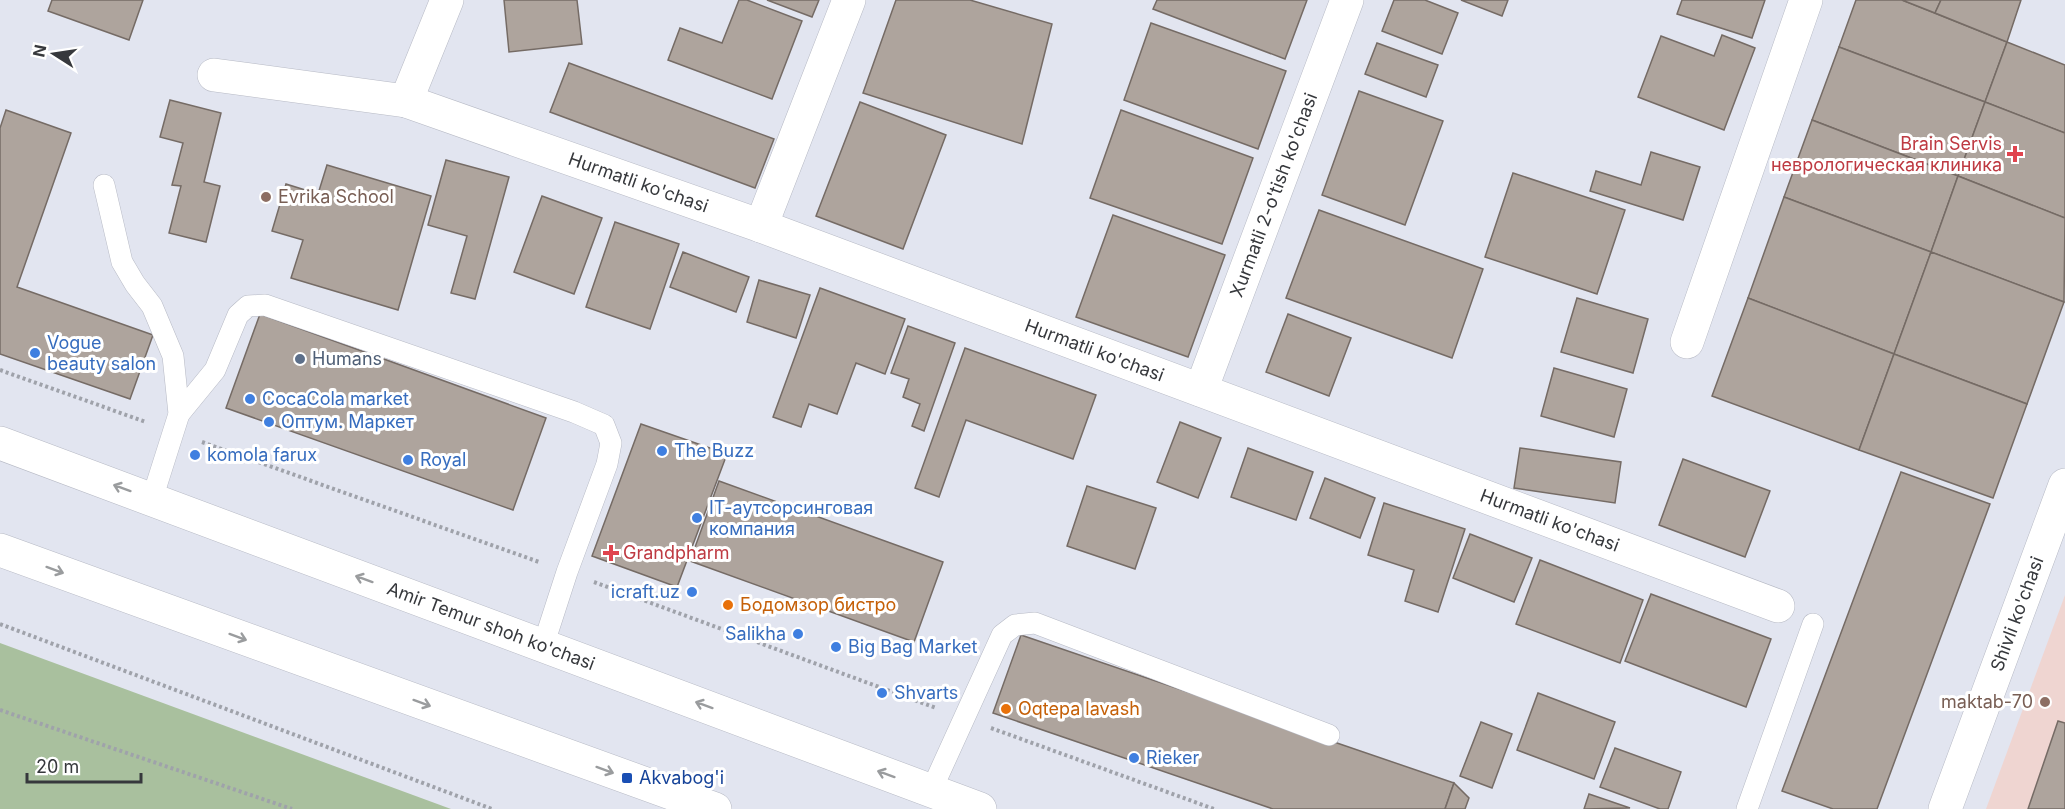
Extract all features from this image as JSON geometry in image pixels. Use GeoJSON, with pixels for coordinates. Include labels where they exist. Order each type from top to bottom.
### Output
{"type":"FeatureCollection","features":[{"type":"Feature","properties":{"kind":"street"},"geometry":{"type":"LineString","coordinates":[[406,101],[447,0]]}},
{"type":"Feature","properties":{"kind":"street"},"geometry":{"type":"LineString","coordinates":[[761,226],[849,0]]}},
{"type":"Feature","properties":{"kind":"street","name":"Xurmatli 2-o'tish ko'chasi"},"geometry":{"type":"LineString","coordinates":[[1201,390],[1347,0]]}},
{"type":"Feature","properties":{"kind":"street"},"geometry":{"type":"LineString","coordinates":[[1686,342],[1806,0]]}},
{"type":"Feature","properties":{"kind":"street","name":"Hurmatli ko'chasi"},"geometry":{"type":"LineString","coordinates":[[214,75],[406,101],[761,226],[1778,606]]}},
{"type":"Feature","properties":{"kind":"street","name":"Amir Temur shoh ko'chasi"},"geometry":{"type":"LineString","coordinates":[[0,443],[980,809]]}},
{"type":"Feature","properties":{"kind":"street","name":"Shivli ko'chasi"},"geometry":{"type":"LineString","coordinates":[[1945,809],[2065,485]]}},
{"type":"Feature","properties":{"kind":"street"},"geometry":{"type":"LineString","coordinates":[[0,550],[715,809]]}},
{"type":"Feature","properties":{"kind":"lane"},"geometry":{"type":"LineString","coordinates":[[104,185],[122,262],[152,306],[173,356],[176,423]]}},
{"type":"Feature","properties":{"kind":"lane"},"geometry":{"type":"LineString","coordinates":[[152,499],[176,423],[215,370],[238,315],[248,306],[265,305],[574,412],[604,425],[610,443],[607,464],[567,572],[543,646]]}},
{"type":"Feature","properties":{"kind":"lane"},"geometry":{"type":"LineString","coordinates":[[931,791],[1002,635],[1015,625],[1035,624],[1329,735]]}},
{"type":"Feature","properties":{"kind":"lane"},"geometry":{"type":"LineString","coordinates":[[1747,809],[1813,624]]}},
{"type":"Feature","properties":{"kind":"path"},"geometry":{"type":"LineString","coordinates":[[0,370],[176,423],[567,572],[1214,809]]}},
{"type":"Feature","properties":{"kind":"path"},"geometry":{"type":"LineString","coordinates":[[0,624],[492,809]]}},
{"type":"Feature","properties":{"kind":"path"},"geometry":{"type":"LineString","coordinates":[[0,710],[292,809]]}},
{"type":"Feature","properties":{"kind":"shaded area","name":"maktab-70"},"geometry":{"type":"Polygon","coordinates":[[[2065,595],[2065,809],[1986,809],[2065,595]]]}},
{"type":"Feature","properties":{"kind":"green space"},"geometry":{"type":"Polygon","coordinates":[[[0,643],[451,809],[0,809],[0,643]]]}},
{"type":"Feature","properties":{"kind":"building"},"geometry":{"type":"Polygon","coordinates":[[[52,0],[143,0],[129,40],[48,11],[52,0]]]}},
{"type":"Feature","properties":{"kind":"building"},"geometry":{"type":"Polygon","coordinates":[[[504,0],[577,0],[582,44],[509,52],[504,0]]]}},
{"type":"Feature","properties":{"kind":"building"},"geometry":{"type":"Polygon","coordinates":[[[739,0],[747,0],[802,21],[772,99],[668,60],[680,28],[722,43],[739,0]]]}},
{"type":"Feature","properties":{"kind":"building"},"geometry":{"type":"Polygon","coordinates":[[[767,0],[819,0],[812,17],[767,0]]]}},
{"type":"Feature","properties":{"kind":"building"},"geometry":{"type":"Polygon","coordinates":[[[896,0],[970,0],[1052,24],[1022,144],[863,93],[896,0]]]}},
{"type":"Feature","properties":{"kind":"building"},"geometry":{"type":"Polygon","coordinates":[[[1157,0],[1307,0],[1285,59],[1153,9],[1157,0]]]}},
{"type":"Feature","properties":{"kind":"building"},"geometry":{"type":"Polygon","coordinates":[[[1394,0],[1425,0],[1458,13],[1442,54],[1382,31],[1394,0]]]}},
{"type":"Feature","properties":{"kind":"building"},"geometry":{"type":"Polygon","coordinates":[[[1461,0],[1508,0],[1502,16],[1461,0]]]}},
{"type":"Feature","properties":{"kind":"building"},"geometry":{"type":"Polygon","coordinates":[[[1682,0],[1765,0],[1752,38],[1677,14],[1682,0]]]}},
{"type":"Feature","properties":{"kind":"building"},"geometry":{"type":"Polygon","coordinates":[[[1856,0],[1902,0],[2007,42],[1985,102],[1839,47],[1856,0]]]}},
{"type":"Feature","properties":{"kind":"building"},"geometry":{"type":"Polygon","coordinates":[[[1902,0],[1941,0],[1935,13],[1902,0]]]}},
{"type":"Feature","properties":{"kind":"building"},"geometry":{"type":"Polygon","coordinates":[[[1941,0],[2021,0],[2007,42],[1935,13],[1941,0]]]}},
{"type":"Feature","properties":{"kind":"building"},"geometry":{"type":"Polygon","coordinates":[[[1151,23],[1286,71],[1258,149],[1124,100],[1151,23]]]}},
{"type":"Feature","properties":{"kind":"building"},"geometry":{"type":"Polygon","coordinates":[[[1722,35],[1755,48],[1724,130],[1638,97],[1661,36],[1714,56],[1722,35]]]}},
{"type":"Feature","properties":{"kind":"building"},"geometry":{"type":"Polygon","coordinates":[[[2007,42],[2065,65],[2065,133],[1985,102],[2007,42]]]}},
{"type":"Feature","properties":{"kind":"building"},"geometry":{"type":"Polygon","coordinates":[[[1377,43],[1438,65],[1426,97],[1365,74],[1377,43]]]}},
{"type":"Feature","properties":{"kind":"building"},"geometry":{"type":"Polygon","coordinates":[[[1839,47],[1985,102],[1958,176],[1812,120],[1839,47]]]}},
{"type":"Feature","properties":{"kind":"building"},"geometry":{"type":"Polygon","coordinates":[[[569,63],[774,139],[755,188],[550,112],[569,63]]]}},
{"type":"Feature","properties":{"kind":"building"},"geometry":{"type":"Polygon","coordinates":[[[1359,91],[1443,121],[1405,225],[1322,195],[1359,91]]]}},
{"type":"Feature","properties":{"kind":"building"},"geometry":{"type":"Polygon","coordinates":[[[170,100],[221,113],[204,182],[220,186],[206,242],[169,233],[181,186],[172,185],[183,143],[160,137],[170,100]]]}},
{"type":"Feature","properties":{"kind":"building"},"geometry":{"type":"Polygon","coordinates":[[[860,102],[946,135],[903,249],[816,216],[860,102]]]}},
{"type":"Feature","properties":{"kind":"building","name":"Brain Servis неврологическая клиника"},"geometry":{"type":"Polygon","coordinates":[[[1985,102],[2065,133],[2065,218],[1958,176],[1985,102]]]}},
{"type":"Feature","properties":{"kind":"building"},"geometry":{"type":"Polygon","coordinates":[[[6,110],[71,133],[17,287],[153,335],[130,399],[0,354],[0,128],[6,110]]]}},
{"type":"Feature","properties":{"kind":"building"},"geometry":{"type":"Polygon","coordinates":[[[1121,110],[1253,158],[1222,244],[1090,198],[1121,110]]]}},
{"type":"Feature","properties":{"kind":"building"},"geometry":{"type":"Polygon","coordinates":[[[1812,120],[1958,176],[1931,252],[1784,197],[1812,120]]]}},
{"type":"Feature","properties":{"kind":"building"},"geometry":{"type":"Polygon","coordinates":[[[1651,152],[1700,167],[1683,220],[1590,191],[1596,171],[1641,185],[1651,152]]]}},
{"type":"Feature","properties":{"kind":"building"},"geometry":{"type":"Polygon","coordinates":[[[446,160],[509,177],[475,299],[451,293],[467,236],[428,225],[446,160]]]}},
{"type":"Feature","properties":{"kind":"building"},"geometry":{"type":"Polygon","coordinates":[[[327,165],[431,196],[398,310],[291,278],[303,240],[272,231],[286,184],[318,194],[327,165]]]}},
{"type":"Feature","properties":{"kind":"building"},"geometry":{"type":"Polygon","coordinates":[[[1513,173],[1625,210],[1597,294],[1485,257],[1513,173]]]}},
{"type":"Feature","properties":{"kind":"building"},"geometry":{"type":"Polygon","coordinates":[[[1958,176],[2065,218],[2064,302],[1931,252],[1958,176]]]}},
{"type":"Feature","properties":{"kind":"building"},"geometry":{"type":"Polygon","coordinates":[[[542,196],[602,218],[574,294],[514,272],[542,196]]]}},
{"type":"Feature","properties":{"kind":"building"},"geometry":{"type":"Polygon","coordinates":[[[1784,197],[1931,252],[1894,354],[1748,298],[1784,197]]]}},
{"type":"Feature","properties":{"kind":"building"},"geometry":{"type":"Polygon","coordinates":[[[1319,210],[1483,269],[1452,358],[1286,298],[1319,210]]]}},
{"type":"Feature","properties":{"kind":"building"},"geometry":{"type":"Polygon","coordinates":[[[1113,215],[1225,255],[1188,357],[1076,317],[1113,215]]]}},
{"type":"Feature","properties":{"kind":"building"},"geometry":{"type":"Polygon","coordinates":[[[615,222],[679,244],[650,329],[586,307],[615,222]]]}},
{"type":"Feature","properties":{"kind":"building"},"geometry":{"type":"Polygon","coordinates":[[[683,252],[749,277],[736,312],[670,287],[683,252]]]}},
{"type":"Feature","properties":{"kind":"building"},"geometry":{"type":"Polygon","coordinates":[[[1931,252],[2064,302],[2027,404],[1894,354],[1931,252]]]}},
{"type":"Feature","properties":{"kind":"building"},"geometry":{"type":"Polygon","coordinates":[[[759,280],[810,295],[796,338],[747,322],[759,280]]]}},
{"type":"Feature","properties":{"kind":"building"},"geometry":{"type":"Polygon","coordinates":[[[820,288],[905,319],[885,374],[856,363],[837,414],[809,404],[801,427],[773,417],[820,288]]]}},
{"type":"Feature","properties":{"kind":"building"},"geometry":{"type":"Polygon","coordinates":[[[1577,298],[1648,319],[1633,373],[1561,352],[1577,298]]]}},
{"type":"Feature","properties":{"kind":"building"},"geometry":{"type":"Polygon","coordinates":[[[1748,298],[1894,354],[1859,450],[1712,396],[1748,298]]]}},
{"type":"Feature","properties":{"kind":"building"},"geometry":{"type":"Polygon","coordinates":[[[260,314],[546,418],[513,510],[226,408],[260,314]]]}},
{"type":"Feature","properties":{"kind":"building"},"geometry":{"type":"Polygon","coordinates":[[[1288,314],[1351,338],[1329,396],[1266,372],[1288,314]]]}},
{"type":"Feature","properties":{"kind":"building"},"geometry":{"type":"Polygon","coordinates":[[[908,326],[955,343],[924,431],[912,426],[920,404],[903,397],[909,379],[891,373],[908,326]]]}},
{"type":"Feature","properties":{"kind":"building"},"geometry":{"type":"Polygon","coordinates":[[[965,348],[1096,395],[1073,459],[966,420],[939,497],[915,488],[965,348]]]}},
{"type":"Feature","properties":{"kind":"building"},"geometry":{"type":"Polygon","coordinates":[[[1894,354],[2027,404],[1993,498],[1859,450],[1894,354]]]}},
{"type":"Feature","properties":{"kind":"building"},"geometry":{"type":"Polygon","coordinates":[[[1554,368],[1627,389],[1614,437],[1541,416],[1554,368]]]}},
{"type":"Feature","properties":{"kind":"building"},"geometry":{"type":"Polygon","coordinates":[[[1180,422],[1221,438],[1198,498],[1157,482],[1180,422]]]}},
{"type":"Feature","properties":{"kind":"building"},"geometry":{"type":"Polygon","coordinates":[[[641,424],[727,454],[677,587],[592,556],[641,424]]]}},
{"type":"Feature","properties":{"kind":"building"},"geometry":{"type":"Polygon","coordinates":[[[1248,448],[1313,472],[1296,520],[1231,497],[1248,448]]]}},
{"type":"Feature","properties":{"kind":"building"},"geometry":{"type":"Polygon","coordinates":[[[1520,448],[1621,462],[1615,503],[1514,488],[1520,448]]]}},
{"type":"Feature","properties":{"kind":"building"},"geometry":{"type":"Polygon","coordinates":[[[1683,459],[1770,491],[1745,557],[1659,525],[1683,459]]]}},
{"type":"Feature","properties":{"kind":"building"},"geometry":{"type":"Polygon","coordinates":[[[1901,472],[1990,504],[1877,809],[1833,809],[1782,791],[1901,472]]]}},
{"type":"Feature","properties":{"kind":"building"},"geometry":{"type":"Polygon","coordinates":[[[1325,478],[1375,498],[1360,538],[1310,518],[1325,478]]]}},
{"type":"Feature","properties":{"kind":"building"},"geometry":{"type":"Polygon","coordinates":[[[719,481],[943,562],[914,642],[690,561],[719,481]]]}},
{"type":"Feature","properties":{"kind":"building"},"geometry":{"type":"Polygon","coordinates":[[[1087,486],[1156,508],[1135,569],[1067,546],[1087,486]]]}},
{"type":"Feature","properties":{"kind":"building"},"geometry":{"type":"Polygon","coordinates":[[[1384,503],[1465,529],[1438,612],[1405,601],[1414,570],[1368,555],[1384,503]]]}},
{"type":"Feature","properties":{"kind":"building"},"geometry":{"type":"Polygon","coordinates":[[[1470,534],[1532,558],[1514,602],[1453,578],[1470,534]]]}},
{"type":"Feature","properties":{"kind":"building"},"geometry":{"type":"Polygon","coordinates":[[[1540,560],[1643,600],[1620,663],[1516,624],[1540,560]]]}},
{"type":"Feature","properties":{"kind":"building"},"geometry":{"type":"Polygon","coordinates":[[[1651,594],[1771,639],[1746,707],[1625,661],[1651,594]]]}},
{"type":"Feature","properties":{"kind":"building"},"geometry":{"type":"Polygon","coordinates":[[[1021,635],[1454,783],[1445,809],[1273,809],[993,713],[1021,635]]]}},
{"type":"Feature","properties":{"kind":"building"},"geometry":{"type":"Polygon","coordinates":[[[1538,693],[1615,722],[1594,779],[1517,750],[1538,693]]]}},
{"type":"Feature","properties":{"kind":"building"},"geometry":{"type":"Polygon","coordinates":[[[2058,721],[2065,723],[2065,809],[2028,809],[2058,721]]]}},
{"type":"Feature","properties":{"kind":"building"},"geometry":{"type":"Polygon","coordinates":[[[1481,722],[1512,734],[1492,788],[1460,776],[1481,722]]]}},
{"type":"Feature","properties":{"kind":"building"},"geometry":{"type":"Polygon","coordinates":[[[1615,748],[1681,772],[1668,809],[1660,809],[1600,787],[1615,748]]]}},
{"type":"Feature","properties":{"kind":"building"},"geometry":{"type":"Polygon","coordinates":[[[1454,783],[1469,798],[1465,809],[1445,809],[1454,783]]]}},
{"type":"Feature","properties":{"kind":"building"},"geometry":{"type":"Polygon","coordinates":[[[1589,794],[1630,808],[1584,809],[1589,794]]]}},
{"type":"Feature","properties":{"kind":"place","name":"Brain Servis неврологическая клиника"},"geometry":{"type":"Point","coordinates":[2015,154]}},
{"type":"Feature","properties":{"kind":"place","name":"Evrika School"},"geometry":{"type":"Point","coordinates":[266,197]}},
{"type":"Feature","properties":{"kind":"place","name":"Vogue beauty salon"},"geometry":{"type":"Point","coordinates":[35,353]}},
{"type":"Feature","properties":{"kind":"place","name":"Humans"},"geometry":{"type":"Point","coordinates":[300,359]}},
{"type":"Feature","properties":{"kind":"place","name":"CocaCola market"},"geometry":{"type":"Point","coordinates":[250,399]}},
{"type":"Feature","properties":{"kind":"place","name":"Оптум. Маркет"},"geometry":{"type":"Point","coordinates":[269,422]}},
{"type":"Feature","properties":{"kind":"place","name":"The Buzz"},"geometry":{"type":"Point","coordinates":[662,451]}},
{"type":"Feature","properties":{"kind":"place","name":"komola farux"},"geometry":{"type":"Point","coordinates":[195,455]}},
{"type":"Feature","properties":{"kind":"place","name":"Royal"},"geometry":{"type":"Point","coordinates":[408,460]}},
{"type":"Feature","properties":{"kind":"place","name":"IT-aутсорсинговая компания"},"geometry":{"type":"Point","coordinates":[697,518]}},
{"type":"Feature","properties":{"kind":"place","name":"Grandpharm"},"geometry":{"type":"Point","coordinates":[611,553]}},
{"type":"Feature","properties":{"kind":"place","name":"icraft.uz"},"geometry":{"type":"Point","coordinates":[692,592]}},
{"type":"Feature","properties":{"kind":"place","name":"Бодомзор бистро"},"geometry":{"type":"Point","coordinates":[728,605]}},
{"type":"Feature","properties":{"kind":"place","name":"Salikha"},"geometry":{"type":"Point","coordinates":[798,634]}},
{"type":"Feature","properties":{"kind":"place","name":"Big Bag Market"},"geometry":{"type":"Point","coordinates":[836,647]}},
{"type":"Feature","properties":{"kind":"place","name":"Shvarts"},"geometry":{"type":"Point","coordinates":[882,693]}},
{"type":"Feature","properties":{"kind":"place","name":"maktab-70"},"geometry":{"type":"Point","coordinates":[2045,702]}},
{"type":"Feature","properties":{"kind":"place","name":"Oqtepa lavash"},"geometry":{"type":"Point","coordinates":[1006,709]}},
{"type":"Feature","properties":{"kind":"place","name":"Rieker"},"geometry":{"type":"Point","coordinates":[1134,758]}},
{"type":"Feature","properties":{"kind":"place","name":"Akvabog'i"},"geometry":{"type":"Point","coordinates":[627,778]}}]}
